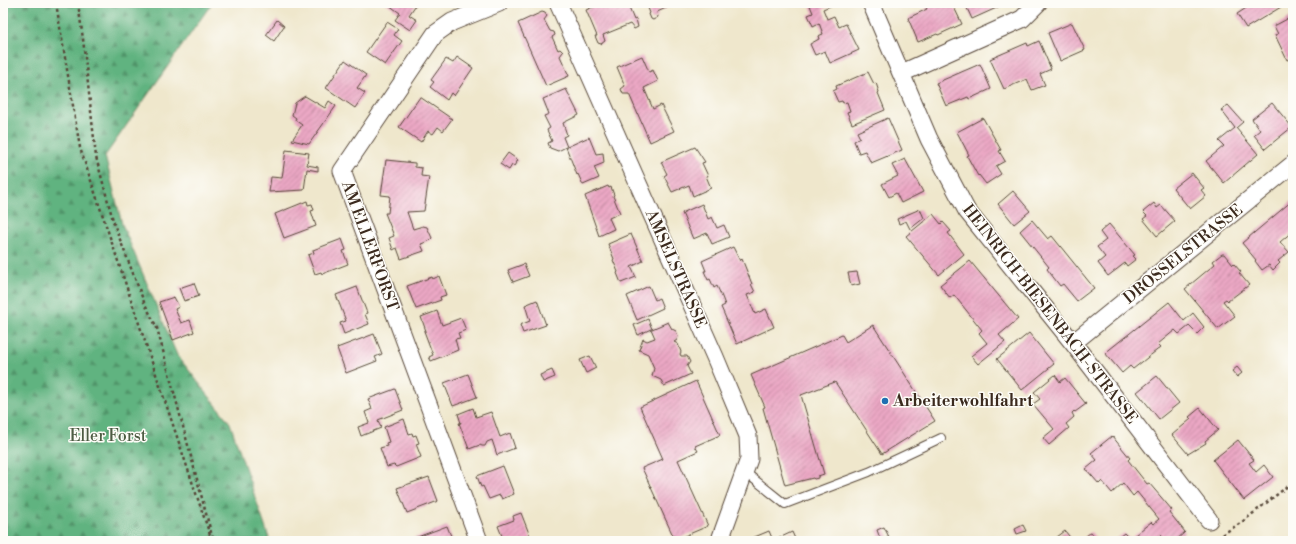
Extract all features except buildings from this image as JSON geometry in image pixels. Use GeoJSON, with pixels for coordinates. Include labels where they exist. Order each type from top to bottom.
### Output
{"type":"FeatureCollection","features":[{"type":"Feature","properties":{"kind":"street","name":"AM ELLERFORST"},"geometry":{"type":"LineString","coordinates":[[479,541],[342,171],[435,34],[452,22],[497,3]]}},
{"type":"Feature","properties":{"kind":"street","name":"AMSELSTRASSE"},"geometry":{"type":"LineString","coordinates":[[558,3],[715,357],[748,436],[748,459],[745,472],[721,537],[721,541]]}},
{"type":"Feature","properties":{"kind":"street","name":"HEINRICH-BIESENBACH-STRASSE"},"geometry":{"type":"LineString","coordinates":[[871,3],[929,139],[967,211],[1073,343],[1209,520]]}},
{"type":"Feature","properties":{"kind":"street"},"geometry":{"type":"LineString","coordinates":[[902,73],[1022,19],[1038,3]]}},
{"type":"Feature","properties":{"kind":"street","name":"DROSSELSTRASSE"},"geometry":{"type":"LineString","coordinates":[[1073,343],[1293,164]]}},
{"type":"Feature","properties":{"kind":"lane"},"geometry":{"type":"LineString","coordinates":[[745,472],[785,504],[869,472],[941,438]]}},
{"type":"Feature","properties":{"kind":"path"},"geometry":{"type":"LineString","coordinates":[[56,3],[80,148],[212,541]]}},
{"type":"Feature","properties":{"kind":"path"},"geometry":{"type":"LineString","coordinates":[[78,3],[96,157],[114,224],[144,302],[156,328],[210,528],[215,541]]}},
{"type":"Feature","properties":{"kind":"path"},"geometry":{"type":"LineString","coordinates":[[1212,541],[1242,522],[1293,482]]}},
{"type":"Feature","properties":{"kind":"green space","name":"Eller Forst"},"geometry":{"type":"Polygon","coordinates":[[[3,3],[212,3],[105,156],[122,224],[177,355],[230,423],[270,541],[3,541],[3,3]]]}},
{"type":"Feature","properties":{"kind":"place","name":"Arbeiterwohlfahrt"},"geometry":{"type":"Point","coordinates":[885,401]}}]}
